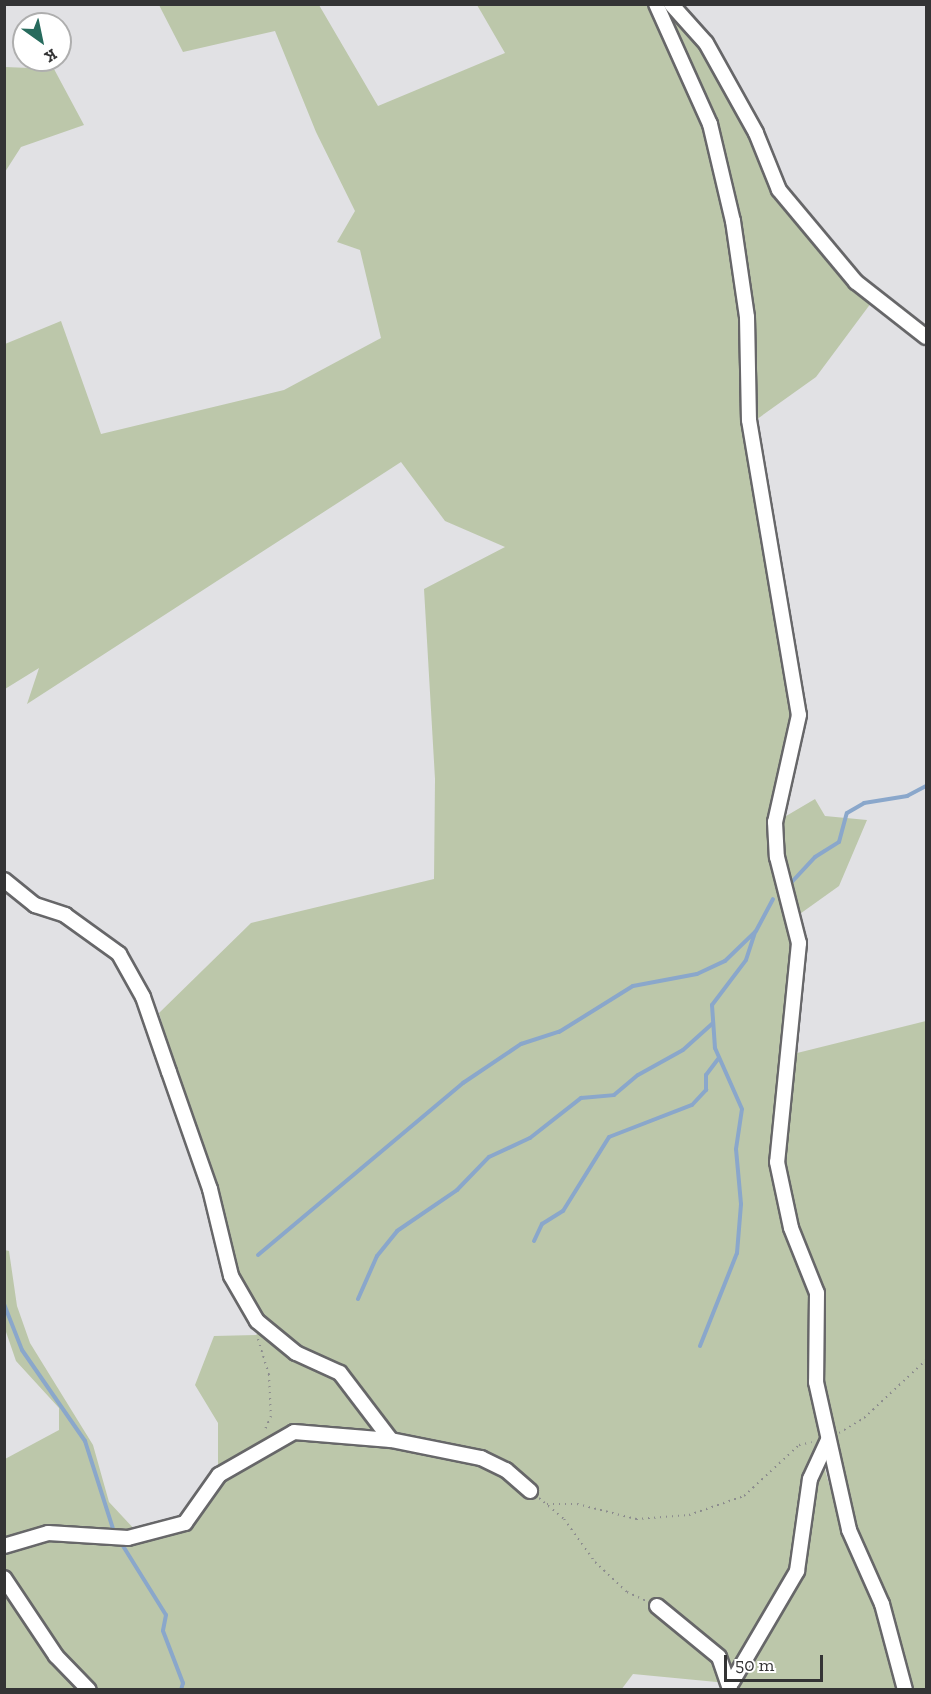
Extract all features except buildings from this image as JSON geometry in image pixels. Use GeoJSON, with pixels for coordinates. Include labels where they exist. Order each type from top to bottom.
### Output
{"type":"FeatureCollection","features":[{"type":"Feature","properties":{"kind":"street"},"geometry":{"type":"LineString","coordinates":[[656,4],[710,124],[733,221],[747,317],[749,420],[799,715],[775,822],[777,856],[799,943],[777,1162],[791,1228],[817,1293],[816,1382],[849,1530],[882,1604],[905,1689]]}},
{"type":"Feature","properties":{"kind":"street"},"geometry":{"type":"LineString","coordinates":[[671,4],[706,43],[756,133],[779,190],[856,282],[927,337]]}},
{"type":"Feature","properties":{"kind":"street"},"geometry":{"type":"LineString","coordinates":[[4,880],[35,905],[65,915],[119,954],[143,997],[210,1189],[231,1276],[257,1321],[296,1353],[340,1373],[390,1440]]}},
{"type":"Feature","properties":{"kind":"street"},"geometry":{"type":"LineString","coordinates":[[4,1546],[48,1533],[128,1538],[185,1523],[219,1475],[294,1432],[390,1440],[481,1458],[506,1470],[530,1491]]}},
{"type":"Feature","properties":{"kind":"street"},"geometry":{"type":"LineString","coordinates":[[731,1686],[797,1571],[810,1479],[828,1440]]}},
{"type":"Feature","properties":{"kind":"street"},"geometry":{"type":"LineString","coordinates":[[4,1578],[56,1656],[89,1689]]}},
{"type":"Feature","properties":{"kind":"street"},"geometry":{"type":"LineString","coordinates":[[657,1606],[719,1657],[731,1686]]}},
{"type":"Feature","properties":{"kind":"path"},"geometry":{"type":"LineString","coordinates":[[255,1455],[271,1416],[269,1374],[257,1321]]}},
{"type":"Feature","properties":{"kind":"path"},"geometry":{"type":"LineString","coordinates":[[547,1504],[577,1504],[636,1519],[689,1515],[744,1496],[799,1445],[828,1440],[864,1418],[927,1360]]}},
{"type":"Feature","properties":{"kind":"path"},"geometry":{"type":"LineString","coordinates":[[530,1491],[564,1519],[595,1562],[627,1592],[657,1606]]}},
{"type":"Feature","properties":{"kind":"green space"},"geometry":{"type":"Polygon","coordinates":[[[159,5],[319,5],[378,106],[505,53],[477,5],[648,5],[702,126],[727,224],[740,318],[742,418],[793,715],[768,823],[771,859],[793,944],[770,1162],[784,1231],[811,1294],[808,1383],[822,1433],[804,1477],[792,1570],[732,1674],[715,1659],[727,1683],[633,1674],[621,1690],[97,1689],[58,1649],[5,1569],[5,1550],[48,1537],[187,1527],[221,1480],[295,1436],[390,1444],[508,1465],[394,1436],[343,1367],[299,1350],[262,1317],[236,1274],[159,1013],[251,923],[434,879],[435,779],[424,589],[505,547],[445,521],[401,462],[27,704],[39,668],[5,689],[5,344],[61,321],[101,434],[284,390],[381,338],[360,250],[337,242],[355,211],[316,132],[275,31],[183,52],[159,5]]]}},
{"type":"Feature","properties":{"kind":"green space"},"geometry":{"type":"Polygon","coordinates":[[[661,5],[694,36],[750,134],[776,192],[874,299],[816,377],[753,422],[751,317],[713,124],[661,5]]]}},
{"type":"Feature","properties":{"kind":"green space"},"geometry":{"type":"Polygon","coordinates":[[[5,67],[12,67],[12,72],[56,72],[84,125],[21,147],[5,172],[5,67]]]}},
{"type":"Feature","properties":{"kind":"green space"},"geometry":{"type":"Polygon","coordinates":[[[815,799],[825,816],[867,820],[839,886],[797,916],[783,857],[781,819],[815,799]]]}},
{"type":"Feature","properties":{"kind":"green space"},"geometry":{"type":"Polygon","coordinates":[[[926,1021],[926,1689],[908,1689],[853,1529],[820,1381],[821,1290],[795,1224],[781,1162],[789,1055],[926,1021]]]}},
{"type":"Feature","properties":{"kind":"green space"},"geometry":{"type":"Polygon","coordinates":[[[5,1250],[9,1251],[17,1306],[30,1343],[93,1445],[109,1502],[136,1531],[5,1540],[5,1459],[59,1430],[59,1408],[16,1361],[5,1329],[5,1250]]]}},
{"type":"Feature","properties":{"kind":"green space"},"geometry":{"type":"Polygon","coordinates":[[[260,1331],[338,1378],[382,1435],[292,1426],[218,1468],[218,1423],[195,1385],[214,1336],[256,1335],[260,1331]]]}},
{"type":"Feature","properties":{"kind":"green space"},"geometry":{"type":"Polygon","coordinates":[[[824,1466],[846,1544],[879,1611],[896,1689],[735,1690],[803,1574],[816,1482],[824,1466]]]}},
{"type":"Feature","properties":{"kind":"green space"},"geometry":{"type":"Polygon","coordinates":[[[4,1590],[52,1662],[79,1689],[5,1689],[4,1590]]]}},
{"type":"Feature","properties":{"kind":"waterway"},"geometry":{"type":"LineString","coordinates":[[789,885],[815,857],[839,842],[847,813],[864,803],[907,796],[926,786]]}},
{"type":"Feature","properties":{"kind":"waterway"},"geometry":{"type":"LineString","coordinates":[[258,1255],[463,1083],[521,1044],[559,1032],[633,986],[697,974],[725,961],[756,931],[773,899]]}},
{"type":"Feature","properties":{"kind":"waterway"},"geometry":{"type":"LineString","coordinates":[[700,1346],[737,1253],[741,1204],[736,1149],[742,1109],[715,1048],[712,1005],[746,960],[755,932]]}},
{"type":"Feature","properties":{"kind":"waterway"},"geometry":{"type":"LineString","coordinates":[[358,1299],[377,1256],[397,1231],[457,1190],[489,1157],[530,1138],[581,1098],[614,1095],[638,1075],[683,1050],[713,1023]]}},
{"type":"Feature","properties":{"kind":"waterway"},"geometry":{"type":"LineString","coordinates":[[534,1241],[542,1224],[563,1211],[609,1137],[692,1105],[706,1090],[706,1075],[719,1058]]}},
{"type":"Feature","properties":{"kind":"waterway"},"geometry":{"type":"LineString","coordinates":[[4,1304],[22,1350],[85,1441],[113,1529]]}},
{"type":"Feature","properties":{"kind":"waterway"},"geometry":{"type":"LineString","coordinates":[[123,1546],[166,1615],[163,1631],[183,1683],[181,1690]]}}]}
